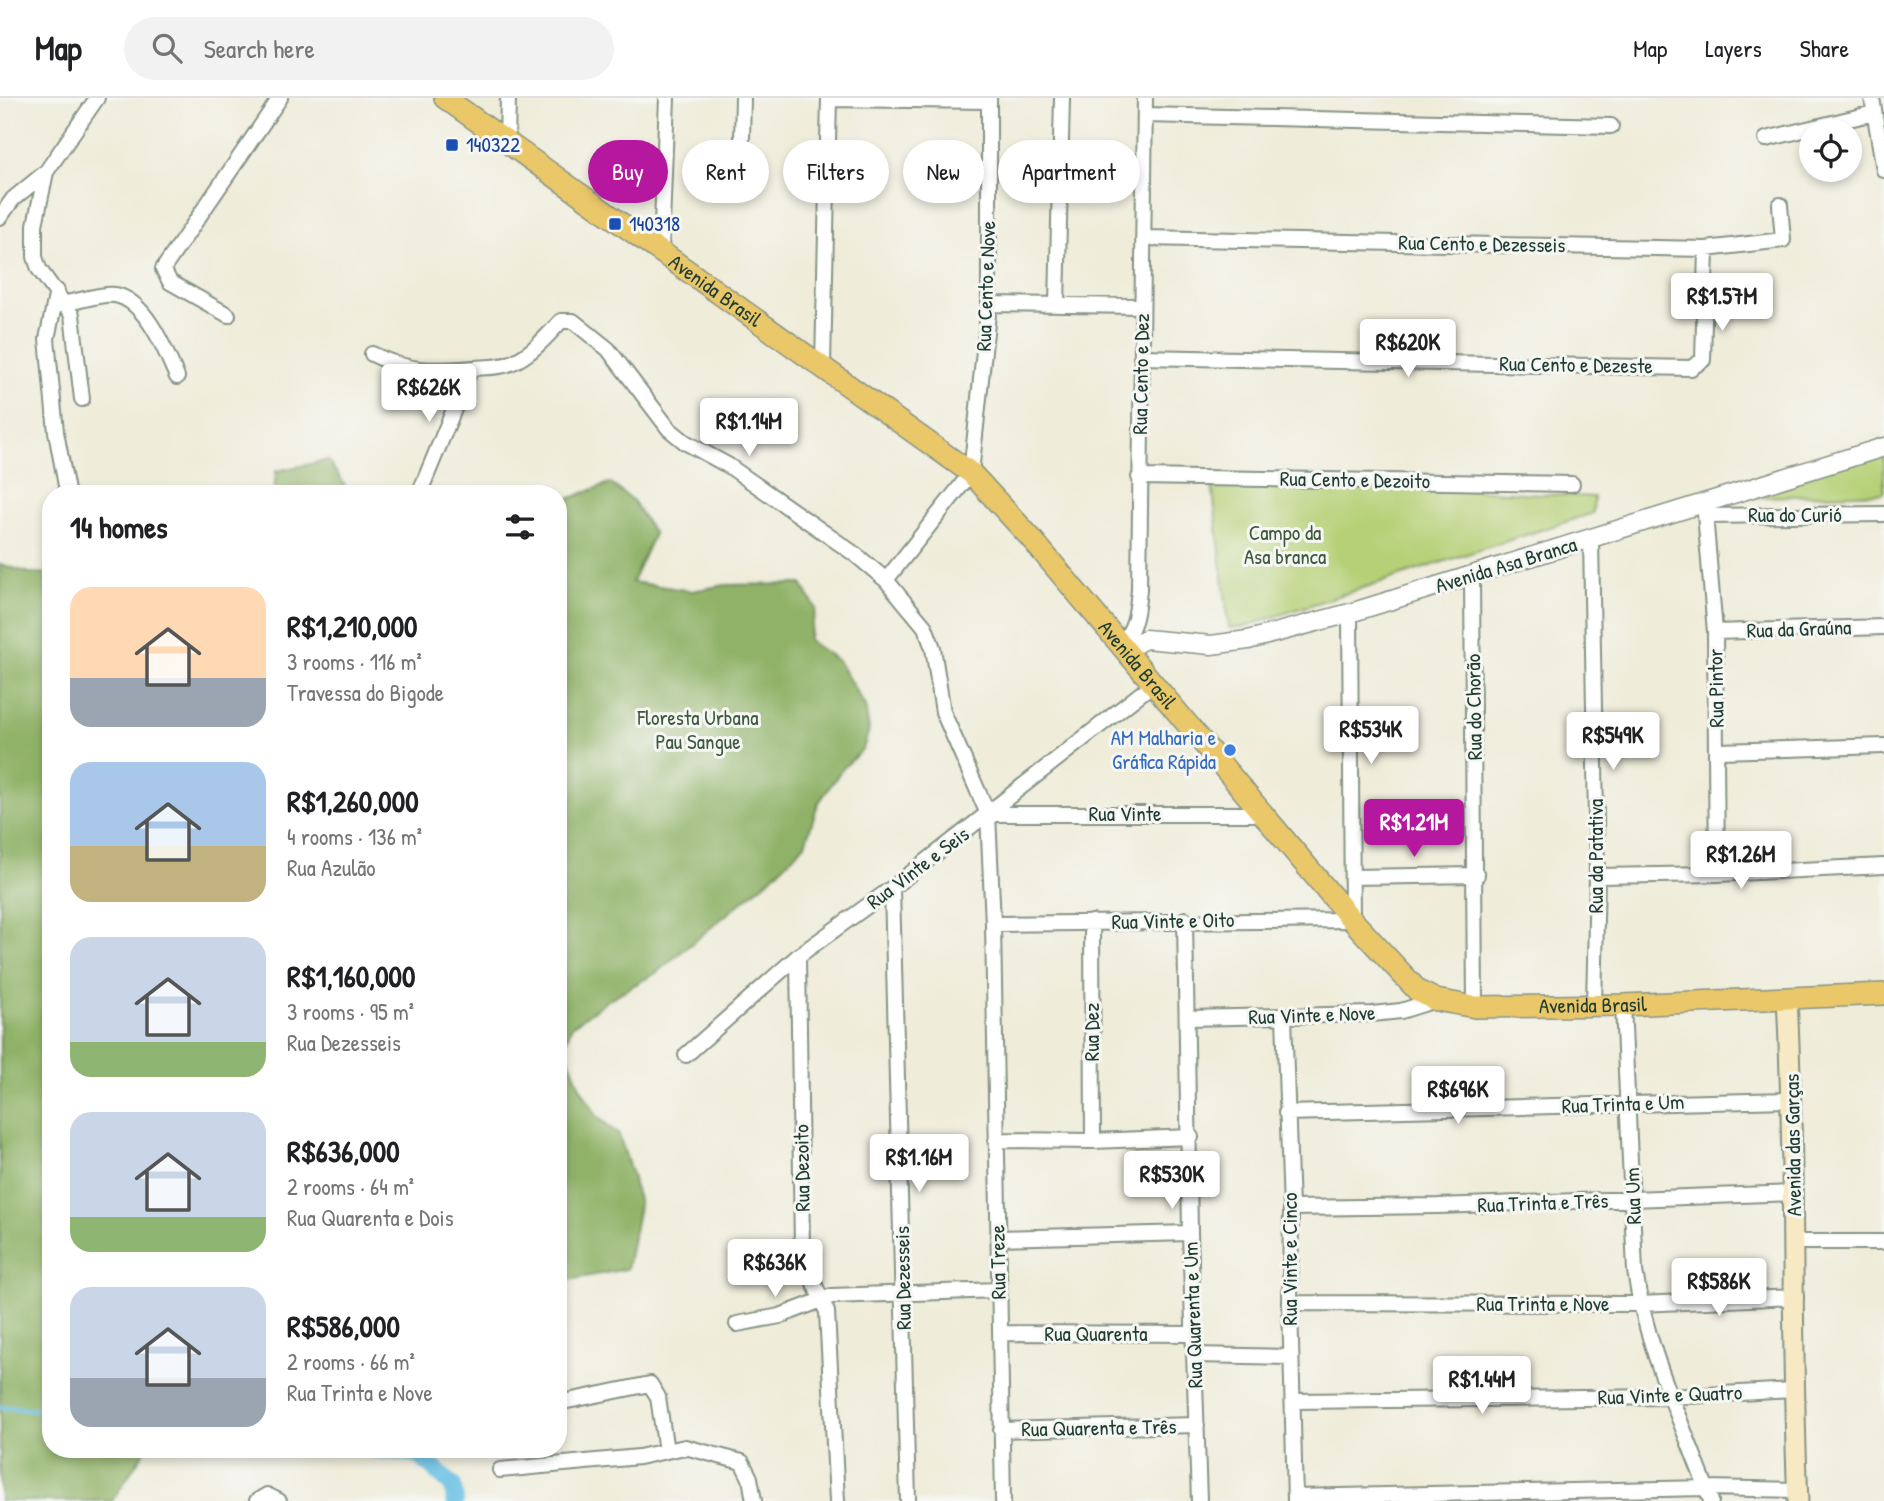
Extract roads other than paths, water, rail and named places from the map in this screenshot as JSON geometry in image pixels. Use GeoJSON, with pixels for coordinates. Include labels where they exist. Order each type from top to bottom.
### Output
{"type":"FeatureCollection","features":[{"type":"Feature","properties":{"kind":"main road","name":"Avenida Brasil"},"geometry":{"type":"LineString","coordinates":[[445,98],[661,249],[971,473],[1030,537],[1405,981],[1436,1000],[1475,1007],[1623,1005],[1884,994]]}},
{"type":"Feature","properties":{"kind":"main road","name":"Avenida das Garças"},"geometry":{"type":"LineString","coordinates":[[1787,999],[1793,1100],[1796,1297],[1794,1390],[1798,1495]]}},
{"type":"Feature","properties":{"kind":"street"},"geometry":{"type":"LineString","coordinates":[[2,210],[46,172],[97,98]]}},
{"type":"Feature","properties":{"kind":"street"},"geometry":{"type":"LineString","coordinates":[[228,315],[170,282],[163,269],[280,98]]}},
{"type":"Feature","properties":{"kind":"street"},"geometry":{"type":"LineString","coordinates":[[507,141],[508,98]]}},
{"type":"Feature","properties":{"kind":"street"},"geometry":{"type":"LineString","coordinates":[[661,249],[667,98]]}},
{"type":"Feature","properties":{"kind":"street"},"geometry":{"type":"LineString","coordinates":[[742,139],[743,98]]}},
{"type":"Feature","properties":{"kind":"street"},"geometry":{"type":"LineString","coordinates":[[823,365],[829,98],[989,99]]}},
{"type":"Feature","properties":{"kind":"street"},"geometry":{"type":"LineString","coordinates":[[1057,304],[1062,98]]}},
{"type":"Feature","properties":{"kind":"street","name":"Rua Cento e Dez"},"geometry":{"type":"LineString","coordinates":[[1122,648],[1137,612],[1145,98]]}},
{"type":"Feature","properties":{"kind":"street"},"geometry":{"type":"LineString","coordinates":[[1872,98],[1878,120],[1884,170]]}},
{"type":"Feature","properties":{"kind":"street","name":"Rua Cento e Nove"},"geometry":{"type":"LineString","coordinates":[[971,473],[989,304],[989,99]]}},
{"type":"Feature","properties":{"kind":"street"},"geometry":{"type":"LineString","coordinates":[[1145,115],[1611,126]]}},
{"type":"Feature","properties":{"kind":"street"},"geometry":{"type":"LineString","coordinates":[[1766,139],[1878,120]]}},
{"type":"Feature","properties":{"kind":"street"},"geometry":{"type":"LineString","coordinates":[[46,172],[35,225],[35,257],[39,269],[66,303],[74,323],[75,357],[82,399]]}},
{"type":"Feature","properties":{"kind":"street","name":"Rua Cento e Dezesseis"},"geometry":{"type":"LineString","coordinates":[[1144,237],[1706,249],[1783,240],[1780,205]]}},
{"type":"Feature","properties":{"kind":"street","name":"Rua Cento e Dezeste"},"geometry":{"type":"LineString","coordinates":[[1141,356],[1692,368],[1703,360],[1706,249]]}},
{"type":"Feature","properties":{"kind":"street"},"geometry":{"type":"LineString","coordinates":[[57,290],[47,339],[57,439],[66,485]]}},
{"type":"Feature","properties":{"kind":"street"},"geometry":{"type":"LineString","coordinates":[[66,303],[108,295],[124,299],[153,328],[177,377]]}},
{"type":"Feature","properties":{"kind":"street"},"geometry":{"type":"LineString","coordinates":[[989,304],[1142,306]]}},
{"type":"Feature","properties":{"kind":"street"},"geometry":{"type":"LineString","coordinates":[[372,355],[416,370],[435,372],[511,363],[535,346],[561,321],[567,319],[580,324],[608,349],[669,429],[685,442],[729,466],[856,555],[886,580],[925,627],[933,648],[943,712],[988,814]]}},
{"type":"Feature","properties":{"kind":"street"},"geometry":{"type":"LineString","coordinates":[[423,485],[471,368]]}},
{"type":"Feature","properties":{"kind":"street","name":"Avenida Asa Branca"},"geometry":{"type":"LineString","coordinates":[[1122,648],[1145,639],[1211,645],[1248,640],[1350,613],[1591,539],[1704,509],[1884,447]]}},
{"type":"Feature","properties":{"kind":"street"},"geometry":{"type":"LineString","coordinates":[[886,580],[971,473]]}},
{"type":"Feature","properties":{"kind":"street","name":"Rua Cento e Dezoito"},"geometry":{"type":"LineString","coordinates":[[1139,477],[1572,484]]}},
{"type":"Feature","properties":{"kind":"street","name":"Rua do Curió"},"geometry":{"type":"LineString","coordinates":[[1704,509],[1884,514]]}},
{"type":"Feature","properties":{"kind":"street","name":"Rua Pintor"},"geometry":{"type":"LineString","coordinates":[[1704,509],[1715,632],[1717,874]]}},
{"type":"Feature","properties":{"kind":"street","name":"Rua da Patativa"},"geometry":{"type":"LineString","coordinates":[[1591,539],[1597,876],[1594,1005]]}},
{"type":"Feature","properties":{"kind":"street","name":"Rua do Chorão"},"geometry":{"type":"LineString","coordinates":[[1472,575],[1477,875],[1475,1007]]}},
{"type":"Feature","properties":{"kind":"street"},"geometry":{"type":"LineString","coordinates":[[1350,613],[1352,920]]}},
{"type":"Feature","properties":{"kind":"street","name":"Rua da Graúna"},"geometry":{"type":"LineString","coordinates":[[1715,632],[1884,627]]}},
{"type":"Feature","properties":{"kind":"street","name":"Rua Vinte e Seis"},"geometry":{"type":"LineString","coordinates":[[686,1055],[798,956],[892,888],[1153,684]]}},
{"type":"Feature","properties":{"kind":"street"},"geometry":{"type":"LineString","coordinates":[[1718,751],[1884,746]]}},
{"type":"Feature","properties":{"kind":"street","name":"Rua Vinte"},"geometry":{"type":"LineString","coordinates":[[988,814],[1262,814]]}},
{"type":"Feature","properties":{"kind":"street","name":"Rua Treze"},"geometry":{"type":"LineString","coordinates":[[988,814],[993,924],[1003,1501]]}},
{"type":"Feature","properties":{"kind":"street"},"geometry":{"type":"LineString","coordinates":[[1597,876],[1717,874],[1884,866]]}},
{"type":"Feature","properties":{"kind":"street"},"geometry":{"type":"LineString","coordinates":[[1352,877],[1477,875]]}},
{"type":"Feature","properties":{"kind":"street","name":"Rua Dezesseis"},"geometry":{"type":"LineString","coordinates":[[892,888],[908,1501]]}},
{"type":"Feature","properties":{"kind":"street","name":"Rua Vinte e Oito"},"geometry":{"type":"LineString","coordinates":[[993,924],[1185,919],[1352,920]]}},
{"type":"Feature","properties":{"kind":"street","name":"Rua Quarenta e Um"},"geometry":{"type":"LineString","coordinates":[[1185,919],[1191,1137],[1189,1233],[1199,1501]]}},
{"type":"Feature","properties":{"kind":"street","name":"Rua Dez"},"geometry":{"type":"LineString","coordinates":[[1092,922],[1093,1141]]}},
{"type":"Feature","properties":{"kind":"street","name":"Rua Dezoito"},"geometry":{"type":"LineString","coordinates":[[798,956],[803,1248],[809,1272],[827,1312],[837,1501]]}},
{"type":"Feature","properties":{"kind":"street","name":"Rua Vinte e Nove"},"geometry":{"type":"LineString","coordinates":[[1187,1018],[1401,1012],[1436,1000]]}},
{"type":"Feature","properties":{"kind":"street","name":"Rua Um"},"geometry":{"type":"LineString","coordinates":[[1623,1005],[1634,1200],[1635,1271],[1640,1304],[1670,1397],[1708,1495]]}},
{"type":"Feature","properties":{"kind":"street","name":"Rua Vinte e Cinco"},"geometry":{"type":"LineString","coordinates":[[1284,1017],[1291,1208],[1290,1303],[1295,1499]]}},
{"type":"Feature","properties":{"kind":"street","name":"Rua Trinta e Um"},"geometry":{"type":"LineString","coordinates":[[1286,1113],[1793,1100]]}},
{"type":"Feature","properties":{"kind":"street"},"geometry":{"type":"LineString","coordinates":[[996,1140],[1093,1141],[1191,1137]]}},
{"type":"Feature","properties":{"kind":"street","name":"Rua Trinta e Três"},"geometry":{"type":"LineString","coordinates":[[1291,1208],[1794,1194]]}},
{"type":"Feature","properties":{"kind":"street"},"geometry":{"type":"LineString","coordinates":[[998,1238],[1189,1233]]}},
{"type":"Feature","properties":{"kind":"street"},"geometry":{"type":"LineString","coordinates":[[1795,1242],[1884,1242]]}},
{"type":"Feature","properties":{"kind":"street"},"geometry":{"type":"LineString","coordinates":[[737,1324],[780,1317],[823,1299],[998,1290]]}},
{"type":"Feature","properties":{"kind":"street","name":"Rua Trinta e Nove"},"geometry":{"type":"LineString","coordinates":[[1290,1303],[1640,1304],[1796,1297]]}},
{"type":"Feature","properties":{"kind":"street","name":"Rua Quarenta"},"geometry":{"type":"LineString","coordinates":[[1000,1333],[1193,1334]]}},
{"type":"Feature","properties":{"kind":"street"},"geometry":{"type":"LineString","coordinates":[[1195,1355],[1291,1357]]}},
{"type":"Feature","properties":{"kind":"street"},"geometry":{"type":"LineString","coordinates":[[567,1401],[650,1384],[658,1397],[666,1451]]}},
{"type":"Feature","properties":{"kind":"street","name":"Rua Vinte e Quatro"},"geometry":{"type":"LineString","coordinates":[[1293,1401],[1670,1397],[1794,1390]]}},
{"type":"Feature","properties":{"kind":"street","name":"Rua Quarenta e Três"},"geometry":{"type":"LineString","coordinates":[[1001,1430],[1197,1425]]}},
{"type":"Feature","properties":{"kind":"street"},"geometry":{"type":"LineString","coordinates":[[500,1470],[639,1457],[685,1447],[742,1462],[750,1478],[754,1501]]}},
{"type":"Feature","properties":{"kind":"street"},"geometry":{"type":"LineString","coordinates":[[257,1501],[272,1495],[279,1501]]}},
{"type":"Feature","properties":{"kind":"street"},"geometry":{"type":"LineString","coordinates":[[1295,1499],[1798,1495]]}},
{"type":"Feature","properties":{"kind":"waterway"},"geometry":{"type":"LineString","coordinates":[[0,1407],[42,1409]]}},
{"type":"Feature","properties":{"kind":"waterway"},"geometry":{"type":"LineString","coordinates":[[422,1458],[453,1486],[455,1501]]}},
{"type":"Feature","properties":{"kind":"place","name":"140322"},"geometry":{"type":"Point","coordinates":[452,145]}},
{"type":"Feature","properties":{"kind":"place","name":"140318"},"geometry":{"type":"Point","coordinates":[615,224]}},
{"type":"Feature","properties":{"kind":"place","name":"AM Malharia e Gráfica Rápida"},"geometry":{"type":"Point","coordinates":[1230,750]}},
{"type":"Feature","properties":{"kind":"park label","name":"Campo da Asa branca"},"geometry":{"type":"Point","coordinates":[1285,545]}},
{"type":"Feature","properties":{"kind":"park label","name":"Floresta Urbana Pau Sangue"},"geometry":{"type":"Point","coordinates":[698,730]}}]}
